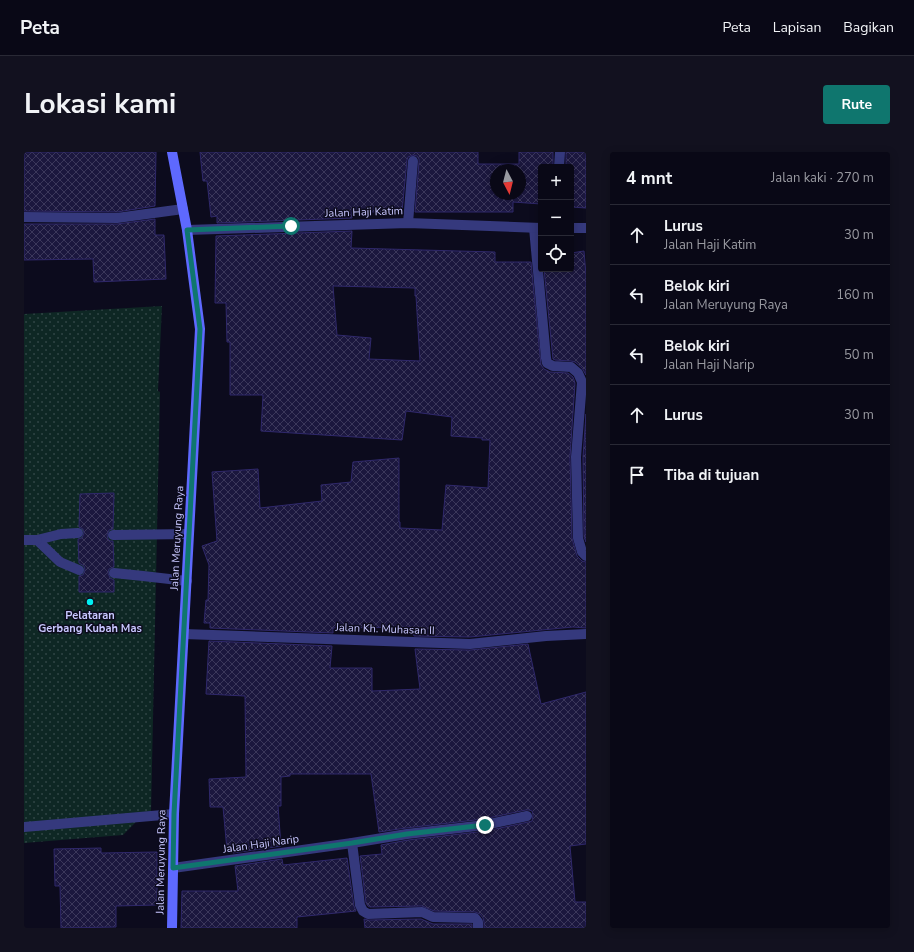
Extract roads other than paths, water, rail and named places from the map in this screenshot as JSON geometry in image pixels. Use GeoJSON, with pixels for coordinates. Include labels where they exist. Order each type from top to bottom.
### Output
{"type":"FeatureCollection","features":[{"type":"Feature","properties":{"kind":"main road","name":"Jalan Meruyung Raya"},"geometry":{"type":"LineString","coordinates":[[172,152],[187,230],[200,329],[174,814],[172,928]]}},
{"type":"Feature","properties":{"kind":"street"},"geometry":{"type":"LineString","coordinates":[[559,164],[560,152]]}},
{"type":"Feature","properties":{"kind":"street"},"geometry":{"type":"LineString","coordinates":[[408,223],[413,161]]}},
{"type":"Feature","properties":{"kind":"street"},"geometry":{"type":"LineString","coordinates":[[24,217],[117,218],[183,208]]}},
{"type":"Feature","properties":{"kind":"street","name":"Jalan Haji Katim"},"geometry":{"type":"LineString","coordinates":[[187,230],[408,223],[538,228]]}},
{"type":"Feature","properties":{"kind":"street"},"geometry":{"type":"LineString","coordinates":[[574,228],[586,228]]}},
{"type":"Feature","properties":{"kind":"street"},"geometry":{"type":"LineString","coordinates":[[538,236],[547,363],[553,366],[571,367],[578,373],[582,382],[576,457],[579,545],[582,552],[586,556]]}},
{"type":"Feature","properties":{"kind":"street"},"geometry":{"type":"LineString","coordinates":[[24,540],[37,540],[61,534],[78,534]]}},
{"type":"Feature","properties":{"kind":"street"},"geometry":{"type":"LineString","coordinates":[[113,534],[188,534]]}},
{"type":"Feature","properties":{"kind":"street"},"geometry":{"type":"LineString","coordinates":[[37,540],[60,562],[79,570]]}},
{"type":"Feature","properties":{"kind":"street"},"geometry":{"type":"LineString","coordinates":[[114,574],[187,581]]}},
{"type":"Feature","properties":{"kind":"street","name":"Jalan Kh. Muhasan II"},"geometry":{"type":"LineString","coordinates":[[184,634],[470,644],[546,636],[586,634]]}},
{"type":"Feature","properties":{"kind":"street"},"geometry":{"type":"LineString","coordinates":[[24,827],[174,814]]}},
{"type":"Feature","properties":{"kind":"street","name":"Jalan Haji Narip"},"geometry":{"type":"LineString","coordinates":[[173,868],[407,834],[485,825],[527,816]]}},
{"type":"Feature","properties":{"kind":"street"},"geometry":{"type":"LineString","coordinates":[[352,843],[360,904],[363,911],[368,914],[422,912],[433,917],[475,918],[478,922],[478,928]]}},
{"type":"Feature","properties":{"kind":"place","name":"Pelataran Gerbang Kubah Mas"},"geometry":{"type":"Point","coordinates":[90,602]}}]}
